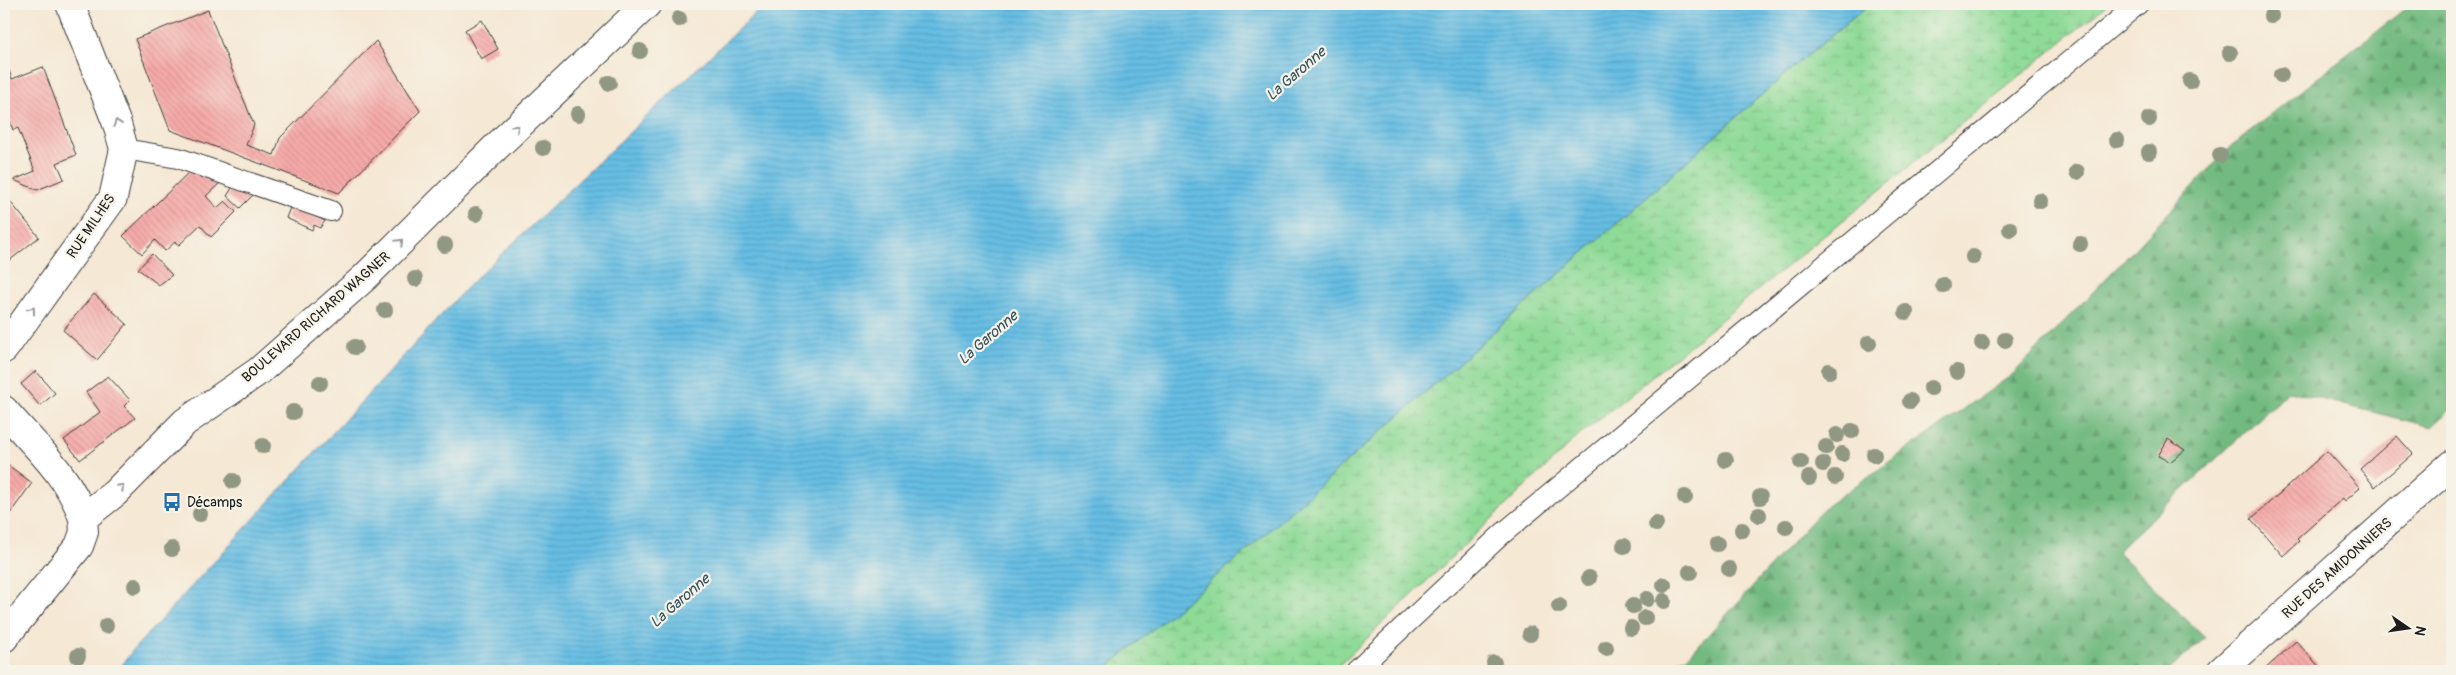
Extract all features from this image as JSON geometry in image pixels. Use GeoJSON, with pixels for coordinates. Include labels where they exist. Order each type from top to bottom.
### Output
{"type":"FeatureCollection","features":[{"type":"Feature","properties":{"kind":"street","name":"RUE MILHES"},"geometry":{"type":"LineString","coordinates":[[4,349],[113,198],[124,149],[117,124],[70,4]]}},
{"type":"Feature","properties":{"kind":"street","name":"BOULEVARD RICHARD WAGNER"},"geometry":{"type":"LineString","coordinates":[[83,518],[115,493],[185,422],[259,371],[364,278],[497,146],[647,4]]}},
{"type":"Feature","properties":{"kind":"street"},"geometry":{"type":"LineString","coordinates":[[4,410],[77,498],[83,518],[84,532],[79,546],[4,638]]}},
{"type":"Feature","properties":{"kind":"street","name":"RUE DES AMIDONNIERS"},"geometry":{"type":"LineString","coordinates":[[2221,671],[2452,464]]}},
{"type":"Feature","properties":{"kind":"lane"},"geometry":{"type":"LineString","coordinates":[[1356,671],[1501,535],[2138,4]]}},
{"type":"Feature","properties":{"kind":"lane"},"geometry":{"type":"LineString","coordinates":[[124,149],[178,158],[332,211]]}},
{"type":"Feature","properties":{"kind":"green space"},"geometry":{"type":"Polygon","coordinates":[[[1870,4],[2108,4],[1575,439],[1333,671],[1103,671],[1246,551],[1791,69],[1870,4]]]}},
{"type":"Feature","properties":{"kind":"green space"},"geometry":{"type":"Polygon","coordinates":[[[2411,4],[2452,4],[2452,408],[2432,427],[2289,391],[2117,551],[2205,638],[2168,671],[1651,671],[1688,657],[1824,508],[2012,375],[2131,253],[2231,146],[2411,4]]]}},
{"type":"Feature","properties":{"kind":"water","name":"La Garonne"},"geometry":{"type":"Polygon","coordinates":[[[765,4],[1870,4],[1791,69],[1246,551],[1103,671],[118,671],[133,650],[469,285],[765,4]]]}},
{"type":"Feature","properties":{"kind":"building"},"geometry":{"type":"Polygon","coordinates":[[[208,10],[254,125],[246,145],[274,155],[280,138],[376,41],[420,111],[339,193],[170,130],[135,39],[208,10]]]}},
{"type":"Feature","properties":{"kind":"building"},"geometry":{"type":"Polygon","coordinates":[[[482,20],[498,49],[481,59],[465,30],[482,20]]]}},
{"type":"Feature","properties":{"kind":"building"},"geometry":{"type":"Polygon","coordinates":[[[6,63],[12,79],[43,67],[76,155],[57,163],[64,179],[37,190],[14,180],[35,171],[18,128],[13,130],[4,106],[4,64],[6,63]]]}},
{"type":"Feature","properties":{"kind":"building"},"geometry":{"type":"Polygon","coordinates":[[[191,170],[222,181],[206,196],[217,208],[225,201],[236,212],[211,237],[200,225],[179,245],[175,242],[165,251],[155,240],[142,254],[123,236],[191,170]]]}},
{"type":"Feature","properties":{"kind":"building"},"geometry":{"type":"Polygon","coordinates":[[[234,185],[255,193],[240,208],[227,196],[234,185]]]}},
{"type":"Feature","properties":{"kind":"building"},"geometry":{"type":"Polygon","coordinates":[[[4,194],[39,237],[4,265],[4,194]]]}},
{"type":"Feature","properties":{"kind":"building"},"geometry":{"type":"Polygon","coordinates":[[[291,205],[325,221],[320,228],[314,225],[312,230],[286,218],[291,205]]]}},
{"type":"Feature","properties":{"kind":"building"},"geometry":{"type":"Polygon","coordinates":[[[152,254],[172,275],[159,285],[138,269],[152,254]]]}},
{"type":"Feature","properties":{"kind":"building"},"geometry":{"type":"Polygon","coordinates":[[[94,294],[127,324],[97,360],[63,330],[94,294]]]}},
{"type":"Feature","properties":{"kind":"building"},"geometry":{"type":"Polygon","coordinates":[[[36,371],[55,393],[40,406],[21,384],[36,371]]]}},
{"type":"Feature","properties":{"kind":"building"},"geometry":{"type":"Polygon","coordinates":[[[108,376],[130,400],[124,406],[135,418],[80,460],[64,440],[100,412],[86,392],[108,376]]]}},
{"type":"Feature","properties":{"kind":"building"},"geometry":{"type":"Polygon","coordinates":[[[2397,436],[2413,454],[2375,487],[2360,469],[2397,436]]]}},
{"type":"Feature","properties":{"kind":"building"},"geometry":{"type":"Polygon","coordinates":[[[2168,439],[2185,450],[2170,462],[2158,456],[2168,439]]]}},
{"type":"Feature","properties":{"kind":"building"},"geometry":{"type":"Polygon","coordinates":[[[2327,451],[2360,488],[2345,501],[2343,498],[2297,539],[2299,541],[2283,556],[2251,519],[2327,451]]]}},
{"type":"Feature","properties":{"kind":"building"},"geometry":{"type":"Polygon","coordinates":[[[4,462],[32,483],[4,522],[4,462]]]}},
{"type":"Feature","properties":{"kind":"building"},"geometry":{"type":"Polygon","coordinates":[[[2296,641],[2323,671],[2263,671],[2296,641]]]}},
{"type":"Feature","properties":{"kind":"place","name":"Décamps"},"geometry":{"type":"Point","coordinates":[172,502]}}]}
